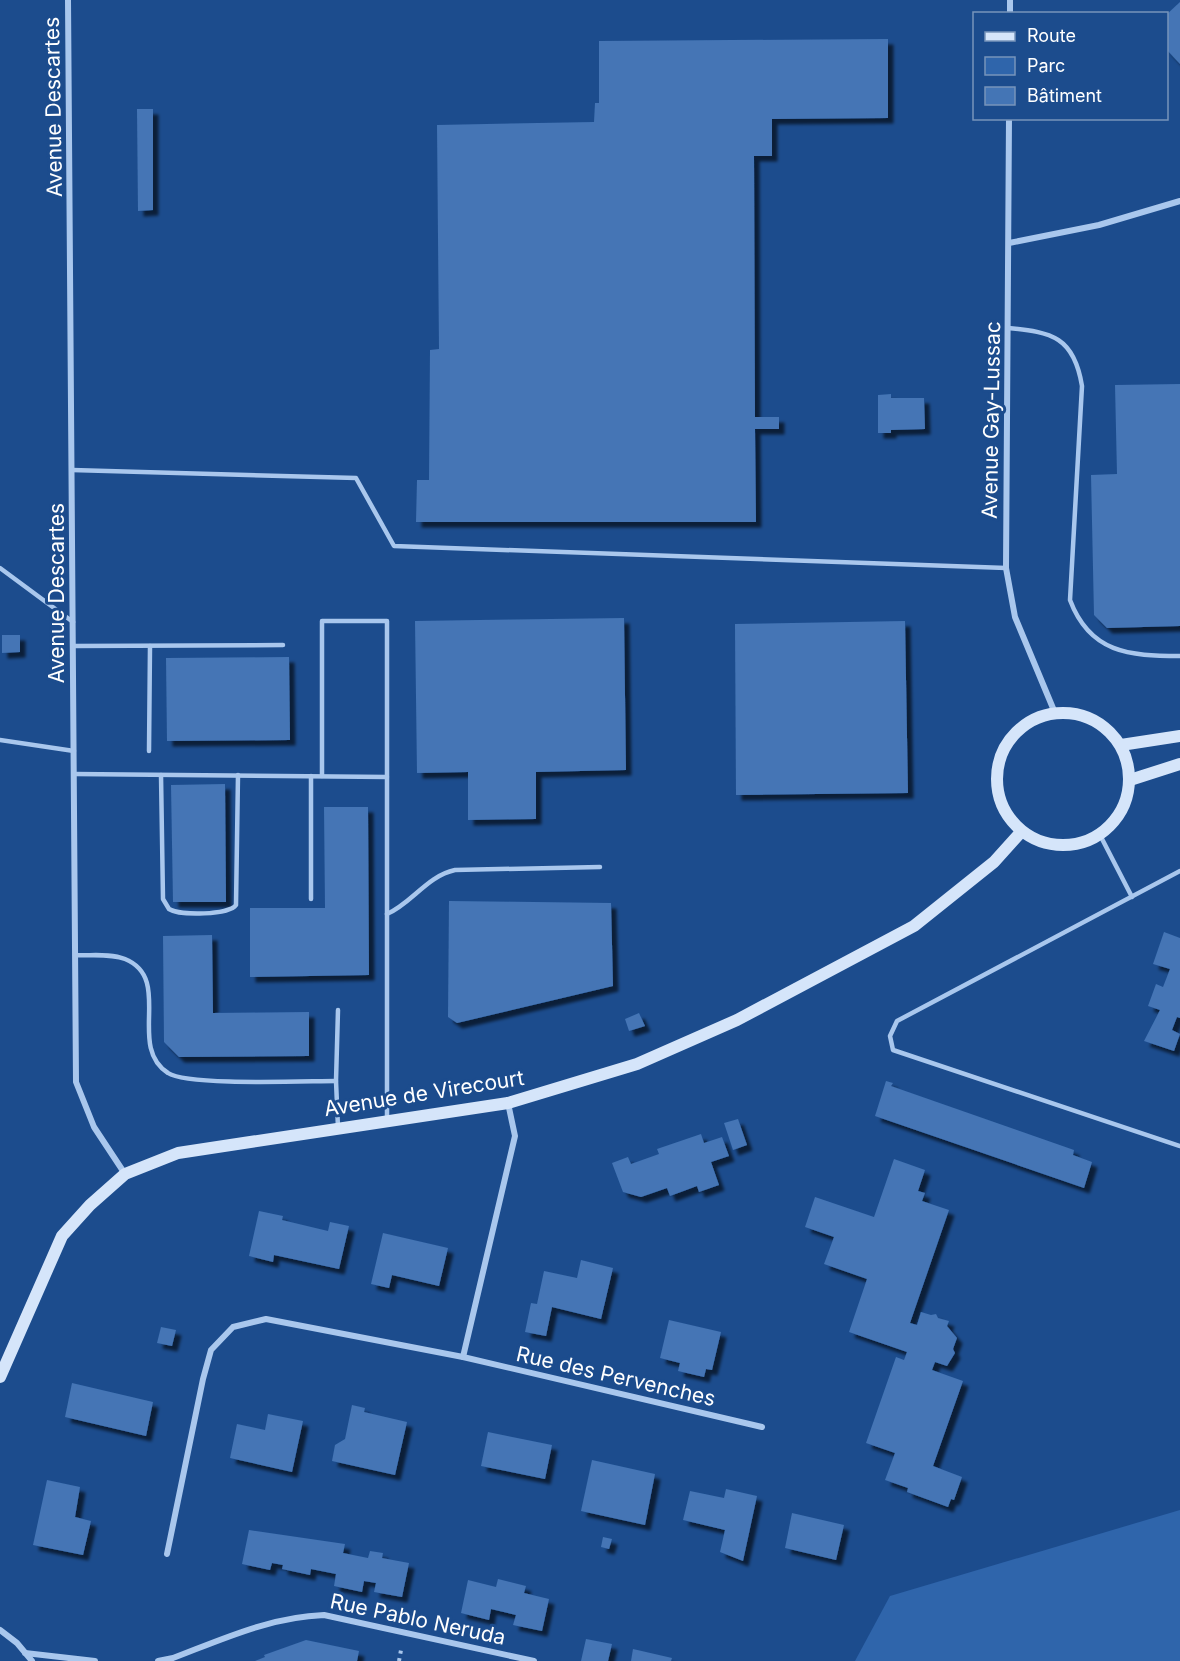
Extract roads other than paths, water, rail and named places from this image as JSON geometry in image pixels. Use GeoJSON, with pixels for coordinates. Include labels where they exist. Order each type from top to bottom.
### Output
{"type":"FeatureCollection","features":[{"type":"Feature","properties":{"kind":"street","name":"Avenue Descartes"},"geometry":{"type":"LineString","coordinates":[[68,0],[76,1082],[94,1126],[125,1174]]}},
{"type":"Feature","properties":{"kind":"street","name":"Avenue Gay-Lussac"},"geometry":{"type":"LineString","coordinates":[[1009,120],[1006,568],[1016,617],[1055,713]]}},
{"type":"Feature","properties":{"kind":"street"},"geometry":{"type":"LineString","coordinates":[[1009,243],[1099,225],[1180,201]]}},
{"type":"Feature","properties":{"kind":"street"},"geometry":{"type":"LineString","coordinates":[[1055,713],[1080,714],[1104,726],[1121,745],[1128,762],[1130,780],[1122,811],[1100,835],[1081,843],[1060,846],[1040,842],[1021,832],[1006,815],[997,794],[996,772],[1002,750],[1015,732],[1033,719],[1055,713]]}},
{"type":"Feature","properties":{"kind":"street"},"geometry":{"type":"LineString","coordinates":[[1121,745],[1180,736]]}},
{"type":"Feature","properties":{"kind":"street"},"geometry":{"type":"LineString","coordinates":[[1130,780],[1180,764]]}},
{"type":"Feature","properties":{"kind":"street","name":"Avenue de Virecourt"},"geometry":{"type":"LineString","coordinates":[[0,1377],[63,1236],[90,1204],[125,1174],[178,1153],[508,1103],[637,1064],[736,1020],[914,926],[994,862],[1021,832]]}},
{"type":"Feature","properties":{"kind":"street"},"geometry":{"type":"LineString","coordinates":[[463,1357],[514,1136],[508,1103]]}},
{"type":"Feature","properties":{"kind":"street","name":"Rue des Pervenches"},"geometry":{"type":"LineString","coordinates":[[167,1554],[203,1379],[212,1350],[233,1327],[266,1319],[463,1357],[762,1427]]}},
{"type":"Feature","properties":{"kind":"street","name":"Rue Pablo Neruda"},"geometry":{"type":"LineString","coordinates":[[158,1661],[264,1623],[295,1616],[324,1614],[534,1661]]}},
{"type":"Feature","properties":{"kind":"street"},"geometry":{"type":"LineString","coordinates":[[0,1630],[32,1661]]}},
{"type":"Feature","properties":{"kind":"street"},"geometry":{"type":"LineString","coordinates":[[25,1653],[95,1661]]}},
{"type":"Feature","properties":{"kind":"lane"},"geometry":{"type":"LineString","coordinates":[[1008,328],[1044,331],[1064,343],[1079,367],[1082,386],[1070,600],[1077,620],[1098,642],[1142,656],[1180,656]]}},
{"type":"Feature","properties":{"kind":"lane"},"geometry":{"type":"LineString","coordinates":[[72,470],[356,478],[394,546],[1006,568]]}},
{"type":"Feature","properties":{"kind":"lane"},"geometry":{"type":"LineString","coordinates":[[0,568],[73,622]]}},
{"type":"Feature","properties":{"kind":"lane"},"geometry":{"type":"LineString","coordinates":[[322,776],[322,621],[387,621],[387,1121]]}},
{"type":"Feature","properties":{"kind":"lane"},"geometry":{"type":"LineString","coordinates":[[73,646],[283,645]]}},
{"type":"Feature","properties":{"kind":"lane"},"geometry":{"type":"LineString","coordinates":[[149,751],[150,646]]}},
{"type":"Feature","properties":{"kind":"lane"},"geometry":{"type":"LineString","coordinates":[[0,740],[74,751]]}},
{"type":"Feature","properties":{"kind":"lane"},"geometry":{"type":"LineString","coordinates":[[74,774],[387,777]]}},
{"type":"Feature","properties":{"kind":"lane"},"geometry":{"type":"LineString","coordinates":[[161,775],[163,899],[169,909],[179,913],[227,912],[236,905],[238,776]]}},
{"type":"Feature","properties":{"kind":"lane"},"geometry":{"type":"LineString","coordinates":[[311,776],[311,899]]}},
{"type":"Feature","properties":{"kind":"lane"},"geometry":{"type":"LineString","coordinates":[[1100,835],[1132,897]]}},
{"type":"Feature","properties":{"kind":"lane"},"geometry":{"type":"LineString","coordinates":[[387,914],[406,905],[436,877],[454,870],[600,867]]}},
{"type":"Feature","properties":{"kind":"lane"},"geometry":{"type":"LineString","coordinates":[[1180,871],[897,1021],[890,1036],[893,1050],[1180,1146]]}},
{"type":"Feature","properties":{"kind":"lane"},"geometry":{"type":"LineString","coordinates":[[75,955],[125,959],[141,971],[149,989],[149,1048],[156,1062],[177,1078],[336,1081]]}},
{"type":"Feature","properties":{"kind":"lane"},"geometry":{"type":"LineString","coordinates":[[338,1010],[336,1081],[338,1128]]}}]}
